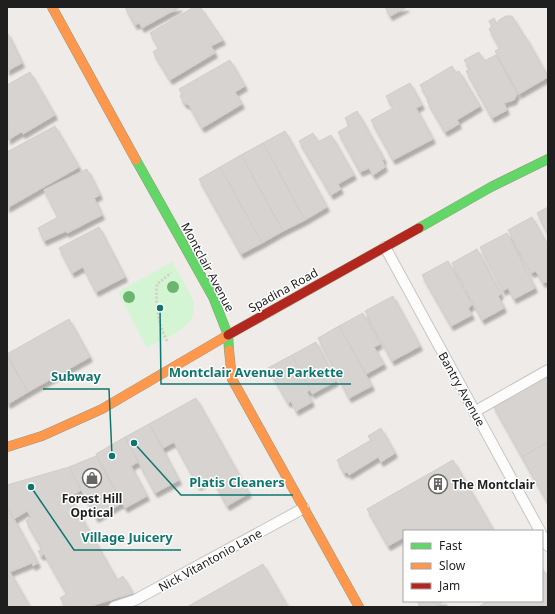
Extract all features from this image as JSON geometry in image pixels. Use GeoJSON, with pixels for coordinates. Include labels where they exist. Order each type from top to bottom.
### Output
{"type":"FeatureCollection","features":[{"type":"Feature","properties":{"kind":"street","name":"Montclair Avenue"},"geometry":{"type":"LineString","coordinates":[[52,7],[91,81],[213,297],[228,335],[232,379],[359,607]]}},
{"type":"Feature","properties":{"kind":"street","name":"Spadina Road"},"geometry":{"type":"LineString","coordinates":[[7,447],[42,436],[102,409],[228,335],[491,187],[548,159]]}},
{"type":"Feature","properties":{"kind":"lane","name":"Bantry Avenue"},"geometry":{"type":"LineString","coordinates":[[385,247],[539,530]]}},
{"type":"Feature","properties":{"kind":"lane"},"geometry":{"type":"LineString","coordinates":[[474,412],[548,370]]}},
{"type":"Feature","properties":{"kind":"lane","name":"Nick Vitantonio Lane"},"geometry":{"type":"LineString","coordinates":[[114,607],[135,600],[304,508]]}},
{"type":"Feature","properties":{"kind":"lane"},"geometry":{"type":"LineString","coordinates":[[543,537],[548,546]]}},
{"type":"Feature","properties":{"kind":"path"},"geometry":{"type":"LineString","coordinates":[[167,341],[158,321],[156,294],[157,284],[173,272]]}},
{"type":"Feature","properties":{"kind":"green space"},"geometry":{"type":"Polygon","coordinates":[[[172,262],[190,294],[194,305],[193,314],[189,322],[183,328],[147,348],[118,292],[172,262]]]}},
{"type":"Feature","properties":{"kind":"building"},"geometry":{"type":"Polygon","coordinates":[[[125,7],[180,7],[142,28],[139,23],[135,25],[125,7]]]}},
{"type":"Feature","properties":{"kind":"building"},"geometry":{"type":"Polygon","coordinates":[[[194,7],[199,9],[201,8],[223,40],[211,46],[215,53],[170,80],[153,52],[159,48],[150,33],[194,7]]]}},
{"type":"Feature","properties":{"kind":"building"},"geometry":{"type":"Polygon","coordinates":[[[385,7],[407,7],[390,16],[385,7]]]}},
{"type":"Feature","properties":{"kind":"building"},"geometry":{"type":"Polygon","coordinates":[[[506,16],[512,16],[548,77],[519,94],[495,51],[500,48],[489,29],[492,27],[489,21],[494,18],[497,24],[499,20],[506,16]]]}},
{"type":"Feature","properties":{"kind":"building"},"geometry":{"type":"Polygon","coordinates":[[[7,32],[22,63],[7,71],[7,32]]]}},
{"type":"Feature","properties":{"kind":"building"},"geometry":{"type":"Polygon","coordinates":[[[479,52],[484,61],[496,55],[517,94],[514,100],[504,103],[507,110],[492,118],[466,71],[470,69],[464,60],[479,52]]]}},
{"type":"Feature","properties":{"kind":"building"},"geometry":{"type":"Polygon","coordinates":[[[230,60],[245,86],[235,92],[242,104],[202,128],[189,105],[184,103],[180,96],[182,94],[179,89],[230,60]]]}},
{"type":"Feature","properties":{"kind":"building"},"geometry":{"type":"Polygon","coordinates":[[[452,66],[456,73],[459,71],[480,106],[457,120],[459,124],[445,132],[427,101],[429,100],[420,85],[452,66]]]}},
{"type":"Feature","properties":{"kind":"building"},"geometry":{"type":"Polygon","coordinates":[[[30,72],[55,115],[23,134],[21,132],[8,140],[7,85],[30,72]]]}},
{"type":"Feature","properties":{"kind":"building"},"geometry":{"type":"Polygon","coordinates":[[[410,83],[422,105],[416,108],[433,139],[393,160],[371,120],[393,108],[386,96],[410,83]]]}},
{"type":"Feature","properties":{"kind":"building"},"geometry":{"type":"Polygon","coordinates":[[[357,111],[384,159],[382,160],[385,167],[373,175],[369,168],[360,172],[338,132],[349,126],[345,118],[357,111]]]}},
{"type":"Feature","properties":{"kind":"building"},"geometry":{"type":"Polygon","coordinates":[[[55,126],[79,167],[7,208],[7,152],[55,126]]]}},
{"type":"Feature","properties":{"kind":"building"},"geometry":{"type":"Polygon","coordinates":[[[285,131],[327,207],[305,220],[263,143],[285,131]]]}},
{"type":"Feature","properties":{"kind":"building"},"geometry":{"type":"Polygon","coordinates":[[[313,133],[318,142],[331,135],[354,175],[338,184],[341,189],[331,195],[299,141],[313,133]]]}},
{"type":"Feature","properties":{"kind":"building"},"geometry":{"type":"Polygon","coordinates":[[[263,143],[305,220],[283,231],[241,155],[263,143]]]}},
{"type":"Feature","properties":{"kind":"building"},"geometry":{"type":"Polygon","coordinates":[[[241,155],[283,231],[262,243],[220,167],[241,155]]]}},
{"type":"Feature","properties":{"kind":"building"},"geometry":{"type":"Polygon","coordinates":[[[220,167],[262,243],[241,254],[199,179],[220,167]]]}},
{"type":"Feature","properties":{"kind":"building"},"geometry":{"type":"Polygon","coordinates":[[[87,169],[100,195],[94,198],[102,215],[67,233],[66,231],[44,241],[38,228],[58,217],[44,190],[87,169]]]}},
{"type":"Feature","properties":{"kind":"building"},"geometry":{"type":"Polygon","coordinates":[[[548,207],[548,234],[537,213],[548,207]]]}},
{"type":"Feature","properties":{"kind":"building"},"geometry":{"type":"Polygon","coordinates":[[[532,217],[548,246],[548,281],[543,283],[536,271],[531,273],[508,230],[532,217]]]}},
{"type":"Feature","properties":{"kind":"building"},"geometry":{"type":"Polygon","coordinates":[[[99,227],[125,277],[96,292],[83,267],[72,273],[59,248],[99,227]]]}},
{"type":"Feature","properties":{"kind":"building"},"geometry":{"type":"Polygon","coordinates":[[[507,233],[535,288],[514,299],[508,288],[503,291],[480,247],[507,233]]]}},
{"type":"Feature","properties":{"kind":"building"},"geometry":{"type":"Polygon","coordinates":[[[477,249],[501,294],[498,296],[504,308],[482,320],[452,263],[477,249]]]}},
{"type":"Feature","properties":{"kind":"building"},"geometry":{"type":"Polygon","coordinates":[[[448,261],[472,305],[468,308],[472,315],[451,326],[422,275],[448,261]]]}},
{"type":"Feature","properties":{"kind":"building"},"geometry":{"type":"Polygon","coordinates":[[[393,296],[420,346],[392,361],[365,311],[393,296]]]}},
{"type":"Feature","properties":{"kind":"building"},"geometry":{"type":"Polygon","coordinates":[[[363,313],[380,344],[374,347],[384,364],[366,374],[339,326],[363,313]]]}},
{"type":"Feature","properties":{"kind":"building"},"geometry":{"type":"Polygon","coordinates":[[[69,319],[90,357],[28,392],[7,354],[69,319]]]}},
{"type":"Feature","properties":{"kind":"building"},"geometry":{"type":"Polygon","coordinates":[[[339,326],[372,386],[349,398],[318,338],[339,326]]]}},
{"type":"Feature","properties":{"kind":"building"},"geometry":{"type":"Polygon","coordinates":[[[316,342],[336,381],[312,394],[292,355],[316,342]]]}},
{"type":"Feature","properties":{"kind":"building"},"geometry":{"type":"Polygon","coordinates":[[[292,355],[310,390],[307,392],[312,402],[296,411],[291,401],[288,403],[268,368],[292,355]]]}},
{"type":"Feature","properties":{"kind":"building"},"geometry":{"type":"Polygon","coordinates":[[[7,356],[28,392],[8,404],[7,402],[7,356]]]}},
{"type":"Feature","properties":{"kind":"building"},"geometry":{"type":"Polygon","coordinates":[[[548,374],[548,442],[522,457],[493,405],[548,374]]]}},
{"type":"Feature","properties":{"kind":"building"},"geometry":{"type":"Polygon","coordinates":[[[196,398],[249,493],[227,506],[212,478],[198,486],[174,442],[163,448],[149,424],[196,398]]]}},
{"type":"Feature","properties":{"kind":"building"},"geometry":{"type":"Polygon","coordinates":[[[149,424],[179,480],[155,493],[125,437],[149,424]]]}},
{"type":"Feature","properties":{"kind":"building"},"geometry":{"type":"Polygon","coordinates":[[[381,428],[395,453],[381,462],[378,457],[349,475],[347,472],[344,473],[337,460],[371,440],[368,436],[381,428]]]}},
{"type":"Feature","properties":{"kind":"building"},"geometry":{"type":"Polygon","coordinates":[[[125,437],[138,462],[131,466],[147,496],[125,508],[96,454],[125,437]]]}},
{"type":"Feature","properties":{"kind":"building"},"geometry":{"type":"Polygon","coordinates":[[[548,442],[548,503],[522,457],[548,442]]]}},
{"type":"Feature","properties":{"kind":"building","name":"Forest Hill Optical"},"geometry":{"type":"Polygon","coordinates":[[[96,456],[122,503],[96,518],[69,467],[96,456]]]}},
{"type":"Feature","properties":{"kind":"building","name":"The Montclair"},"geometry":{"type":"Polygon","coordinates":[[[453,460],[493,530],[403,530],[403,538],[388,546],[367,509],[453,460]]]}},
{"type":"Feature","properties":{"kind":"building"},"geometry":{"type":"Polygon","coordinates":[[[69,467],[81,490],[70,497],[117,580],[123,576],[133,593],[88,607],[66,607],[60,598],[67,594],[44,554],[41,556],[38,551],[42,549],[26,521],[31,517],[27,511],[14,519],[7,506],[7,485],[69,467]]]}},
{"type":"Feature","properties":{"kind":"building"},"geometry":{"type":"Polygon","coordinates":[[[7,506],[38,563],[33,566],[32,563],[10,572],[30,607],[7,607],[7,506]]]}},
{"type":"Feature","properties":{"kind":"building"},"geometry":{"type":"Polygon","coordinates":[[[263,564],[288,607],[187,607],[263,564]]]}},
{"type":"Feature","properties":{"kind":"building"},"geometry":{"type":"Polygon","coordinates":[[[543,569],[548,578],[548,607],[478,607],[486,602],[543,602],[543,569]]]}},
{"type":"Feature","properties":{"kind":"building"},"geometry":{"type":"Polygon","coordinates":[[[418,602],[443,602],[434,607],[420,607],[418,602]]]}},
{"type":"Feature","properties":{"kind":"traffic: fast"},"geometry":{"type":"LineString","coordinates":[[419,228],[491,187],[548,159]]}},
{"type":"Feature","properties":{"kind":"traffic: fast"},"geometry":{"type":"LineString","coordinates":[[136,160],[213,297],[228,335],[229,350]]}},
{"type":"Feature","properties":{"kind":"traffic: slow"},"geometry":{"type":"LineString","coordinates":[[52,7],[136,160]]}},
{"type":"Feature","properties":{"kind":"traffic: slow"},"geometry":{"type":"LineString","coordinates":[[7,447],[42,436],[102,409],[228,335]]}},
{"type":"Feature","properties":{"kind":"traffic: slow"},"geometry":{"type":"LineString","coordinates":[[229,350],[232,379],[359,607]]}},
{"type":"Feature","properties":{"kind":"traffic: jam"},"geometry":{"type":"LineString","coordinates":[[228,335],[419,228]]}},
{"type":"Feature","properties":{"kind":"place","name":"Montclair Avenue Parkette"},"geometry":{"type":"Point","coordinates":[160,308]}},
{"type":"Feature","properties":{"kind":"place","name":"Platis Cleaners"},"geometry":{"type":"Point","coordinates":[134,443]}},
{"type":"Feature","properties":{"kind":"place","name":"Subway"},"geometry":{"type":"Point","coordinates":[112,456]}},
{"type":"Feature","properties":{"kind":"place","name":"Forest Hill Optical"},"geometry":{"type":"Point","coordinates":[92,478]}},
{"type":"Feature","properties":{"kind":"place","name":"The Montclair"},"geometry":{"type":"Point","coordinates":[438,484]}},
{"type":"Feature","properties":{"kind":"place","name":"Village Juicery"},"geometry":{"type":"Point","coordinates":[31,487]}}]}
